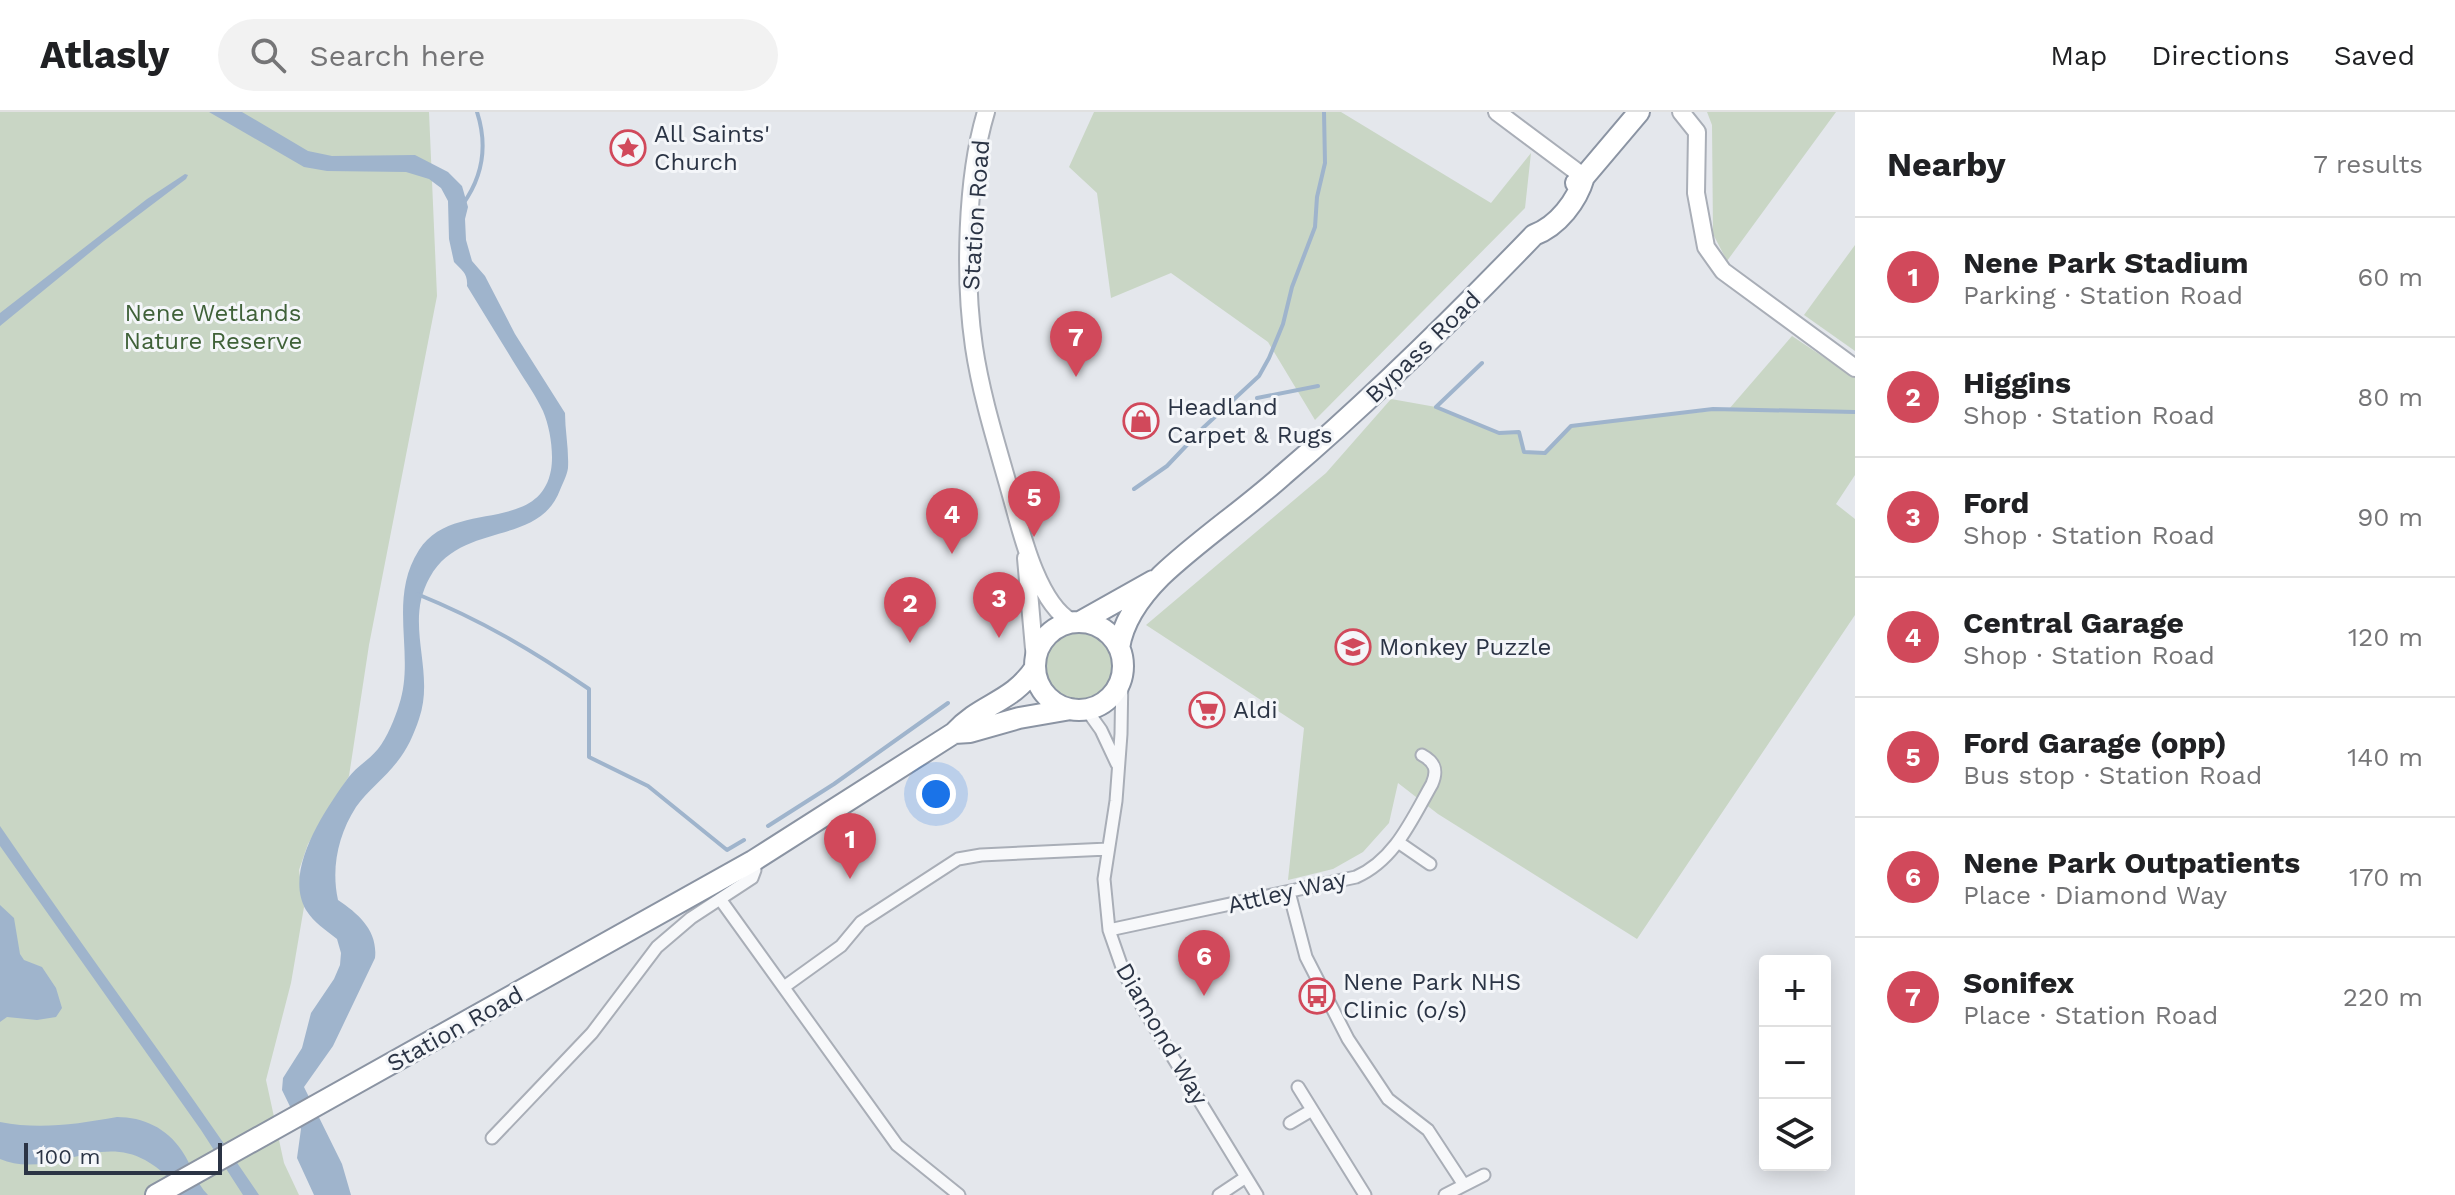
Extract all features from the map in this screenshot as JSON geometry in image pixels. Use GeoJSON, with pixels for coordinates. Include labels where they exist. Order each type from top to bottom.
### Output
{"type":"FeatureCollection","features":[{"type":"Feature","properties":{"kind":"highway","name":"Bypass Road"},"geometry":{"type":"LineString","coordinates":[[1076,622],[1159,577],[1283,476],[1364,404],[1534,235],[1546,230],[1578,196],[1584,177],[1639,112]]}},
{"type":"Feature","properties":{"kind":"highway","name":"Bypass Road"},"geometry":{"type":"LineString","coordinates":[[1119,648],[1121,631],[1127,619],[1159,577]]}},
{"type":"Feature","properties":{"kind":"highway"},"geometry":{"type":"LineString","coordinates":[[1076,622],[1100,628],[1111,637],[1119,648],[1122,673],[1116,688],[1106,699],[1078,709],[1053,701],[1044,692],[1035,664],[1039,647],[1047,635],[1076,622]]}},
{"type":"Feature","properties":{"kind":"highway","name":"Station Road"},"geometry":{"type":"LineString","coordinates":[[156,1195],[753,861],[954,733],[965,720],[1018,690],[1035,664]]}},
{"type":"Feature","properties":{"kind":"highway","name":"Station Road"},"geometry":{"type":"LineString","coordinates":[[954,733],[1078,709]]}},
{"type":"Feature","properties":{"kind":"main road","name":"Station Road"},"geometry":{"type":"LineString","coordinates":[[986,112],[973,180],[969,254],[974,348],[987,410],[1026,553],[1055,611],[1076,622]]}},
{"type":"Feature","properties":{"kind":"main road"},"geometry":{"type":"LineString","coordinates":[[1498,112],[1584,177]]}},
{"type":"Feature","properties":{"kind":"main road"},"geometry":{"type":"LineString","coordinates":[[1681,112],[1697,132],[1696,193],[1706,247],[1723,271],[1855,368]]}},
{"type":"Feature","properties":{"kind":"main road","name":"Station Road"},"geometry":{"type":"LineString","coordinates":[[1026,553],[1035,664]]}},
{"type":"Feature","properties":{"kind":"street","name":"Diamond Way"},"geometry":{"type":"LineString","coordinates":[[1122,673],[1116,801],[1104,879],[1109,930],[1124,973],[1144,1010],[1257,1195]]}},
{"type":"Feature","properties":{"kind":"street","name":"Diamond Way"},"geometry":{"type":"LineString","coordinates":[[1078,709],[1101,730],[1117,765]]}},
{"type":"Feature","properties":{"kind":"street","name":"Attley Way"},"geometry":{"type":"LineString","coordinates":[[1109,930],[1356,877],[1372,870],[1385,860],[1398,842],[1436,775],[1435,766],[1422,755]]}},
{"type":"Feature","properties":{"kind":"street"},"geometry":{"type":"LineString","coordinates":[[1398,842],[1430,864]]}},
{"type":"Feature","properties":{"kind":"street"},"geometry":{"type":"LineString","coordinates":[[784,987],[841,946],[861,922],[958,859],[981,855],[1108,849]]}},
{"type":"Feature","properties":{"kind":"street","name":"Station Road"},"geometry":{"type":"LineString","coordinates":[[492,1138],[592,1033],[657,947],[691,918],[752,878],[755,870],[753,861]]}},
{"type":"Feature","properties":{"kind":"street"},"geometry":{"type":"LineString","coordinates":[[1289,892],[1306,957],[1348,1039],[1388,1099],[1428,1130],[1464,1185]]}},
{"type":"Feature","properties":{"kind":"street"},"geometry":{"type":"LineString","coordinates":[[720,899],[897,1145],[959,1195]]}},
{"type":"Feature","properties":{"kind":"street"},"geometry":{"type":"LineString","coordinates":[[1298,1087],[1365,1195]]}},
{"type":"Feature","properties":{"kind":"street"},"geometry":{"type":"LineString","coordinates":[[1290,1123],[1312,1110]]}},
{"type":"Feature","properties":{"kind":"street"},"geometry":{"type":"LineString","coordinates":[[1445,1195],[1484,1175]]}},
{"type":"Feature","properties":{"kind":"street"},"geometry":{"type":"LineString","coordinates":[[1219,1195],[1246,1177]]}},
{"type":"Feature","properties":{"kind":"green space","name":"Nene Wetlands Nature Reserve"},"geometry":{"type":"Polygon","coordinates":[[[0,112],[429,112],[437,296],[369,645],[349,776],[308,844],[299,870],[304,907],[291,983],[266,1080],[284,1163],[299,1195],[0,1195],[0,112]]]}},
{"type":"Feature","properties":{"kind":"green space"},"geometry":{"type":"Polygon","coordinates":[[[1094,112],[1341,112],[1491,203],[1531,153],[1525,208],[1315,420],[1268,342],[1171,273],[1111,298],[1097,193],[1069,167],[1094,112]]]}},
{"type":"Feature","properties":{"kind":"green space"},"geometry":{"type":"Polygon","coordinates":[[[1707,112],[1836,112],[1727,261],[1713,234],[1712,125],[1707,112]]]}},
{"type":"Feature","properties":{"kind":"green space"},"geometry":{"type":"Polygon","coordinates":[[[1855,245],[1855,351],[1804,315],[1855,245]]]}},
{"type":"Feature","properties":{"kind":"green space"},"geometry":{"type":"Polygon","coordinates":[[[1792,336],[1855,378],[1855,475],[1836,504],[1855,519],[1855,615],[1637,939],[1438,814],[1398,783],[1389,823],[1363,852],[1333,869],[1288,880],[1304,728],[1146,625],[1326,473],[1391,399],[1436,407],[1499,433],[1519,432],[1524,452],[1545,453],[1571,426],[1729,409],[1792,336]]]}},
{"type":"Feature","properties":{"kind":"green space"},"geometry":{"type":"Polygon","coordinates":[[[1079,633],[1092,636],[1102,643],[1109,653],[1112,666],[1109,679],[1102,689],[1092,696],[1079,699],[1066,696],[1056,689],[1049,679],[1046,666],[1049,653],[1056,643],[1066,636],[1079,633]]]}},
{"type":"Feature","properties":{"kind":"water"},"geometry":{"type":"Polygon","coordinates":[[[209,112],[242,112],[308,151],[332,156],[415,155],[448,172],[462,186],[468,207],[466,240],[472,261],[485,276],[515,334],[565,413],[568,468],[550,508],[518,528],[460,548],[444,560],[430,577],[419,612],[424,683],[419,719],[404,752],[356,807],[341,840],[335,876],[338,900],[366,924],[373,940],[375,958],[333,1046],[304,1087],[342,1164],[351,1195],[314,1195],[297,1158],[301,1129],[282,1090],[283,1078],[302,1048],[311,1013],[340,965],[337,939],[309,915],[300,894],[303,860],[328,807],[351,774],[381,744],[395,716],[405,667],[405,588],[419,550],[434,534],[452,525],[530,503],[543,490],[551,470],[551,440],[537,400],[467,286],[465,275],[454,262],[449,239],[448,201],[441,188],[429,179],[406,172],[327,171],[304,167],[209,112]]]}},
{"type":"Feature","properties":{"kind":"water"},"geometry":{"type":"Polygon","coordinates":[[[188,175],[186,179],[0,326],[0,313],[147,199],[188,175]]]}},
{"type":"Feature","properties":{"kind":"water"},"geometry":{"type":"Polygon","coordinates":[[[0,826],[259,1195],[243,1195],[201,1130],[0,846],[0,826]]]}},
{"type":"Feature","properties":{"kind":"water"},"geometry":{"type":"Polygon","coordinates":[[[0,905],[14,918],[20,954],[24,960],[42,967],[56,988],[62,1008],[56,1017],[37,1020],[7,1017],[0,1022],[0,905]]]}},
{"type":"Feature","properties":{"kind":"water"},"geometry":{"type":"Polygon","coordinates":[[[117,1117],[145,1122],[169,1136],[182,1151],[208,1195],[180,1195],[156,1167],[127,1153],[91,1153],[36,1164],[18,1164],[0,1159],[0,1122],[44,1126],[117,1117]]]}},
{"type":"Feature","properties":{"kind":"waterway"},"geometry":{"type":"LineString","coordinates":[[463,204],[475,183],[482,160],[477,112]]}},
{"type":"Feature","properties":{"kind":"waterway"},"geometry":{"type":"LineString","coordinates":[[1134,489],[1167,466],[1259,376],[1269,358],[1315,227],[1317,197],[1325,163],[1324,112]]}},
{"type":"Feature","properties":{"kind":"waterway"},"geometry":{"type":"LineString","coordinates":[[1482,363],[1436,407],[1499,433],[1519,432],[1524,452],[1545,453],[1571,426],[1713,409],[1855,412]]}},
{"type":"Feature","properties":{"kind":"waterway"},"geometry":{"type":"LineString","coordinates":[[1257,398],[1318,386]]}},
{"type":"Feature","properties":{"kind":"waterway"},"geometry":{"type":"LineString","coordinates":[[417,594],[506,637],[589,689],[589,757],[648,786],[727,850],[744,840]]}},
{"type":"Feature","properties":{"kind":"waterway"},"geometry":{"type":"LineString","coordinates":[[768,826],[834,784],[948,703]]}},
{"type":"Feature","properties":{"kind":"place","name":"All Saints' Church"},"geometry":{"type":"Point","coordinates":[628,148]}},
{"type":"Feature","properties":{"kind":"place","name":"Sonifex"},"geometry":{"type":"Point","coordinates":[1076,377]}},
{"type":"Feature","properties":{"kind":"place","name":"Headland Carpet & Rugs"},"geometry":{"type":"Point","coordinates":[1141,421]}},
{"type":"Feature","properties":{"kind":"place","name":"Ford Garage (opp)"},"geometry":{"type":"Point","coordinates":[1034,537]}},
{"type":"Feature","properties":{"kind":"place","name":"Central Garage"},"geometry":{"type":"Point","coordinates":[952,554]}},
{"type":"Feature","properties":{"kind":"place","name":"Ford"},"geometry":{"type":"Point","coordinates":[999,638]}},
{"type":"Feature","properties":{"kind":"place","name":"Higgins"},"geometry":{"type":"Point","coordinates":[910,643]}},
{"type":"Feature","properties":{"kind":"place","name":"Monkey Puzzle"},"geometry":{"type":"Point","coordinates":[1353,647]}},
{"type":"Feature","properties":{"kind":"place","name":"Aldi"},"geometry":{"type":"Point","coordinates":[1207,710]}},
{"type":"Feature","properties":{"kind":"place","name":"Nene Park Stadium"},"geometry":{"type":"Point","coordinates":[850,879]}},
{"type":"Feature","properties":{"kind":"place","name":"Nene Park Outpatients"},"geometry":{"type":"Point","coordinates":[1204,996]}},
{"type":"Feature","properties":{"kind":"place","name":"Nene Park NHS Clinic (o/s)"},"geometry":{"type":"Point","coordinates":[1317,996]}}]}
